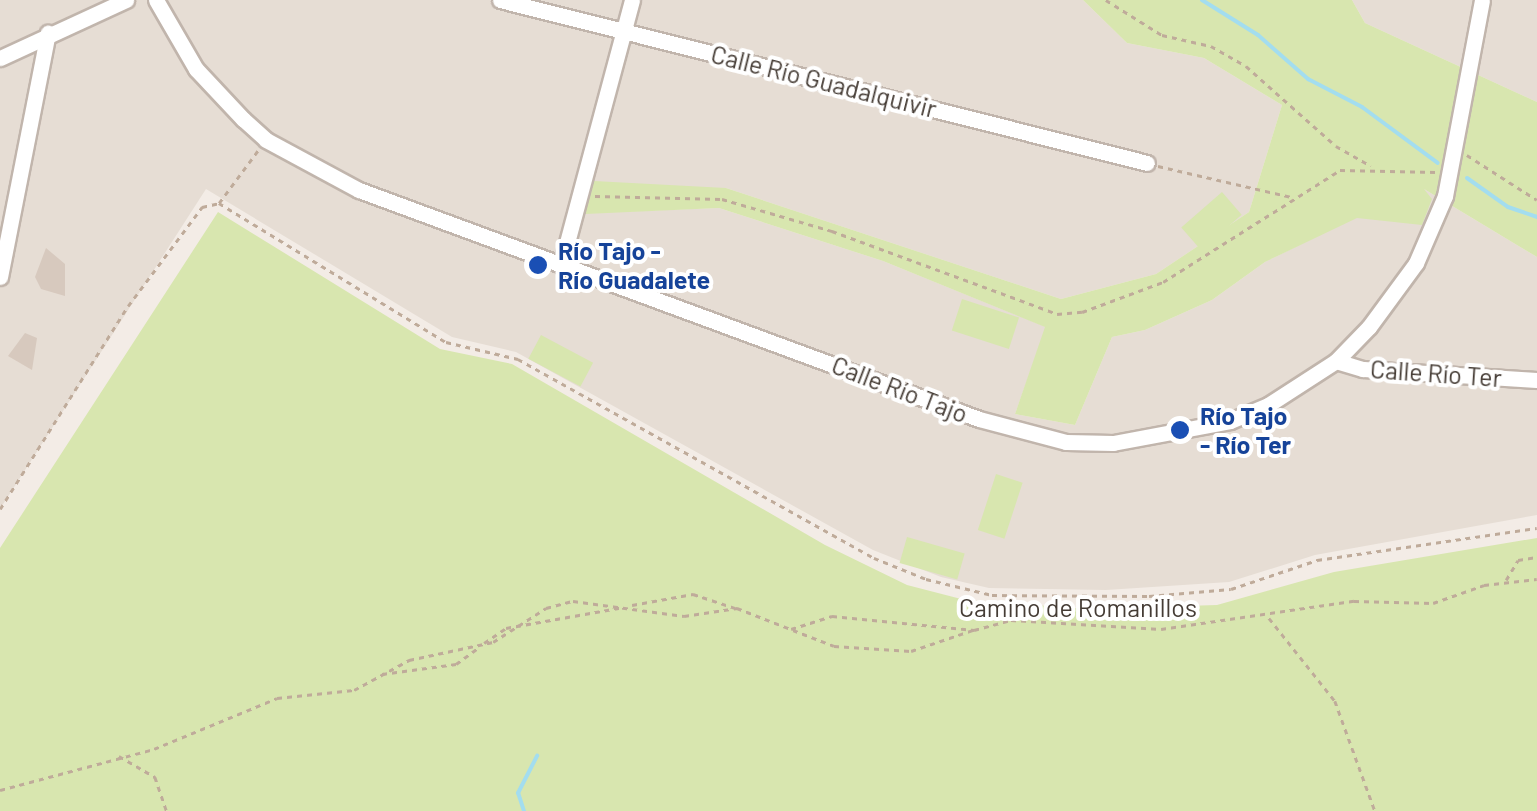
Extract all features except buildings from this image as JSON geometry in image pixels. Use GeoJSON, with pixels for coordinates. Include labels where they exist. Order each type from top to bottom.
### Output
{"type":"FeatureCollection","features":[{"type":"Feature","properties":{"kind":"street"},"geometry":{"type":"LineString","coordinates":[[0,58],[126,0]]}},
{"type":"Feature","properties":{"kind":"street","name":"Calle Río Tajo"},"geometry":{"type":"LineString","coordinates":[[156,0],[196,69],[266,140],[359,190],[979,418],[1066,442],[1113,443],[1230,421],[1292,393],[1336,360],[1416,262],[1453,170],[1482,0]]}},
{"type":"Feature","properties":{"kind":"street","name":"Calle Río Guadalquivir"},"geometry":{"type":"LineString","coordinates":[[500,0],[1147,163]]}},
{"type":"Feature","properties":{"kind":"street"},"geometry":{"type":"LineString","coordinates":[[562,264],[632,0]]}},
{"type":"Feature","properties":{"kind":"street"},"geometry":{"type":"LineString","coordinates":[[0,277],[48,33]]}},
{"type":"Feature","properties":{"kind":"street","name":"Calle Río Ter"},"geometry":{"type":"LineString","coordinates":[[1336,360],[1363,369],[1537,380]]}},
{"type":"Feature","properties":{"kind":"path"},"geometry":{"type":"LineString","coordinates":[[1106,0],[1162,35],[1211,46],[1246,66],[1336,146],[1372,166],[1401,176],[1453,170]]}},
{"type":"Feature","properties":{"kind":"path"},"geometry":{"type":"LineString","coordinates":[[219,204],[266,140]]}},
{"type":"Feature","properties":{"kind":"path"},"geometry":{"type":"LineString","coordinates":[[1457,148],[1537,200]]}},
{"type":"Feature","properties":{"kind":"path"},"geometry":{"type":"LineString","coordinates":[[1147,163],[1292,197]]}},
{"type":"Feature","properties":{"kind":"path"},"geometry":{"type":"LineString","coordinates":[[579,198],[722,198],[832,231],[1057,314],[1082,312],[1163,282],[1340,170],[1372,166]]}},
{"type":"Feature","properties":{"kind":"path"},"geometry":{"type":"LineString","coordinates":[[0,510],[128,306],[202,207],[219,204],[446,342],[518,359],[874,558],[926,579],[992,595],[1149,596],[1231,589],[1318,560],[1537,528]]}},
{"type":"Feature","properties":{"kind":"path"},"geometry":{"type":"LineString","coordinates":[[1505,582],[1518,560],[1537,557]]}},
{"type":"Feature","properties":{"kind":"path","name":"Camino de Romanillos"},"geometry":{"type":"LineString","coordinates":[[791,628],[832,616],[974,630],[1011,620],[1160,629],[1268,617],[1354,602],[1433,603],[1505,582],[1537,579]]}},
{"type":"Feature","properties":{"kind":"path"},"geometry":{"type":"LineString","coordinates":[[516,627],[693,594],[834,646],[912,651],[974,630]]}},
{"type":"Feature","properties":{"kind":"path"},"geometry":{"type":"LineString","coordinates":[[380,674],[456,664],[482,645],[572,600],[684,616],[737,608]]}},
{"type":"Feature","properties":{"kind":"path"},"geometry":{"type":"LineString","coordinates":[[1268,617],[1335,701],[1375,811]]}},
{"type":"Feature","properties":{"kind":"path"},"geometry":{"type":"LineString","coordinates":[[0,790],[154,749],[277,698],[354,690],[380,674],[482,645]]}},
{"type":"Feature","properties":{"kind":"path"},"geometry":{"type":"LineString","coordinates":[[118,756],[154,777],[167,811]]}},
{"type":"Feature","properties":{"kind":"shaded area"},"geometry":{"type":"Polygon","coordinates":[[[0,0],[1083,0],[1127,43],[1204,58],[1282,105],[1249,212],[1156,274],[1061,299],[726,188],[585,213],[719,208],[883,261],[1046,327],[1015,414],[1075,425],[1112,337],[1145,330],[1212,300],[1265,262],[1419,186],[1537,257],[1537,515],[1315,555],[1229,582],[1106,590],[989,588],[941,577],[873,550],[516,352],[452,337],[206,189],[0,509],[0,0]]]}},
{"type":"Feature","properties":{"kind":"shaded area"},"geometry":{"type":"Polygon","coordinates":[[[1352,0],[1537,0],[1537,102],[1365,23],[1352,0]]]}},
{"type":"Feature","properties":{"kind":"green space"},"geometry":{"type":"Polygon","coordinates":[[[1083,0],[1352,0],[1365,23],[1537,102],[1537,257],[1424,189],[1432,199],[1422,225],[1357,218],[1265,262],[1212,300],[1145,330],[1112,337],[1075,425],[1015,414],[1045,327],[883,261],[719,208],[585,214],[594,181],[726,188],[1061,299],[1156,274],[1249,212],[1282,105],[1204,58],[1127,43],[1083,0]]]}},
{"type":"Feature","properties":{"kind":"green space"},"geometry":{"type":"Polygon","coordinates":[[[1222,192],[1242,215],[1201,250],[1181,227],[1222,192]]]}},
{"type":"Feature","properties":{"kind":"green space"},"geometry":{"type":"Polygon","coordinates":[[[218,212],[440,349],[512,364],[825,545],[907,585],[965,600],[1088,609],[1217,605],[1334,572],[1537,538],[1537,811],[0,811],[0,548],[218,212]]]}},
{"type":"Feature","properties":{"kind":"green space"},"geometry":{"type":"Polygon","coordinates":[[[962,299],[1019,318],[1009,349],[952,330],[962,299]]]}},
{"type":"Feature","properties":{"kind":"green space"},"geometry":{"type":"Polygon","coordinates":[[[541,335],[593,363],[580,387],[528,359],[541,335]]]}},
{"type":"Feature","properties":{"kind":"green space"},"geometry":{"type":"Polygon","coordinates":[[[996,474],[1023,483],[1004,539],[978,530],[996,474]]]}},
{"type":"Feature","properties":{"kind":"green space"},"geometry":{"type":"Polygon","coordinates":[[[907,537],[965,554],[957,579],[900,563],[907,537]]]}},
{"type":"Feature","properties":{"kind":"waterway"},"geometry":{"type":"LineString","coordinates":[[1202,0],[1258,35],[1308,79],[1362,107],[1438,163]]}},
{"type":"Feature","properties":{"kind":"waterway"},"geometry":{"type":"LineString","coordinates":[[1467,178],[1508,207],[1537,217]]}},
{"type":"Feature","properties":{"kind":"waterway"},"geometry":{"type":"LineString","coordinates":[[524,811],[518,793],[537,756]]}},
{"type":"Feature","properties":{"kind":"place","name":"Río Tajo - Río Guadalete"},"geometry":{"type":"Point","coordinates":[538,265]}},
{"type":"Feature","properties":{"kind":"place","name":"Río Tajo - Río Ter"},"geometry":{"type":"Point","coordinates":[1180,430]}}]}
